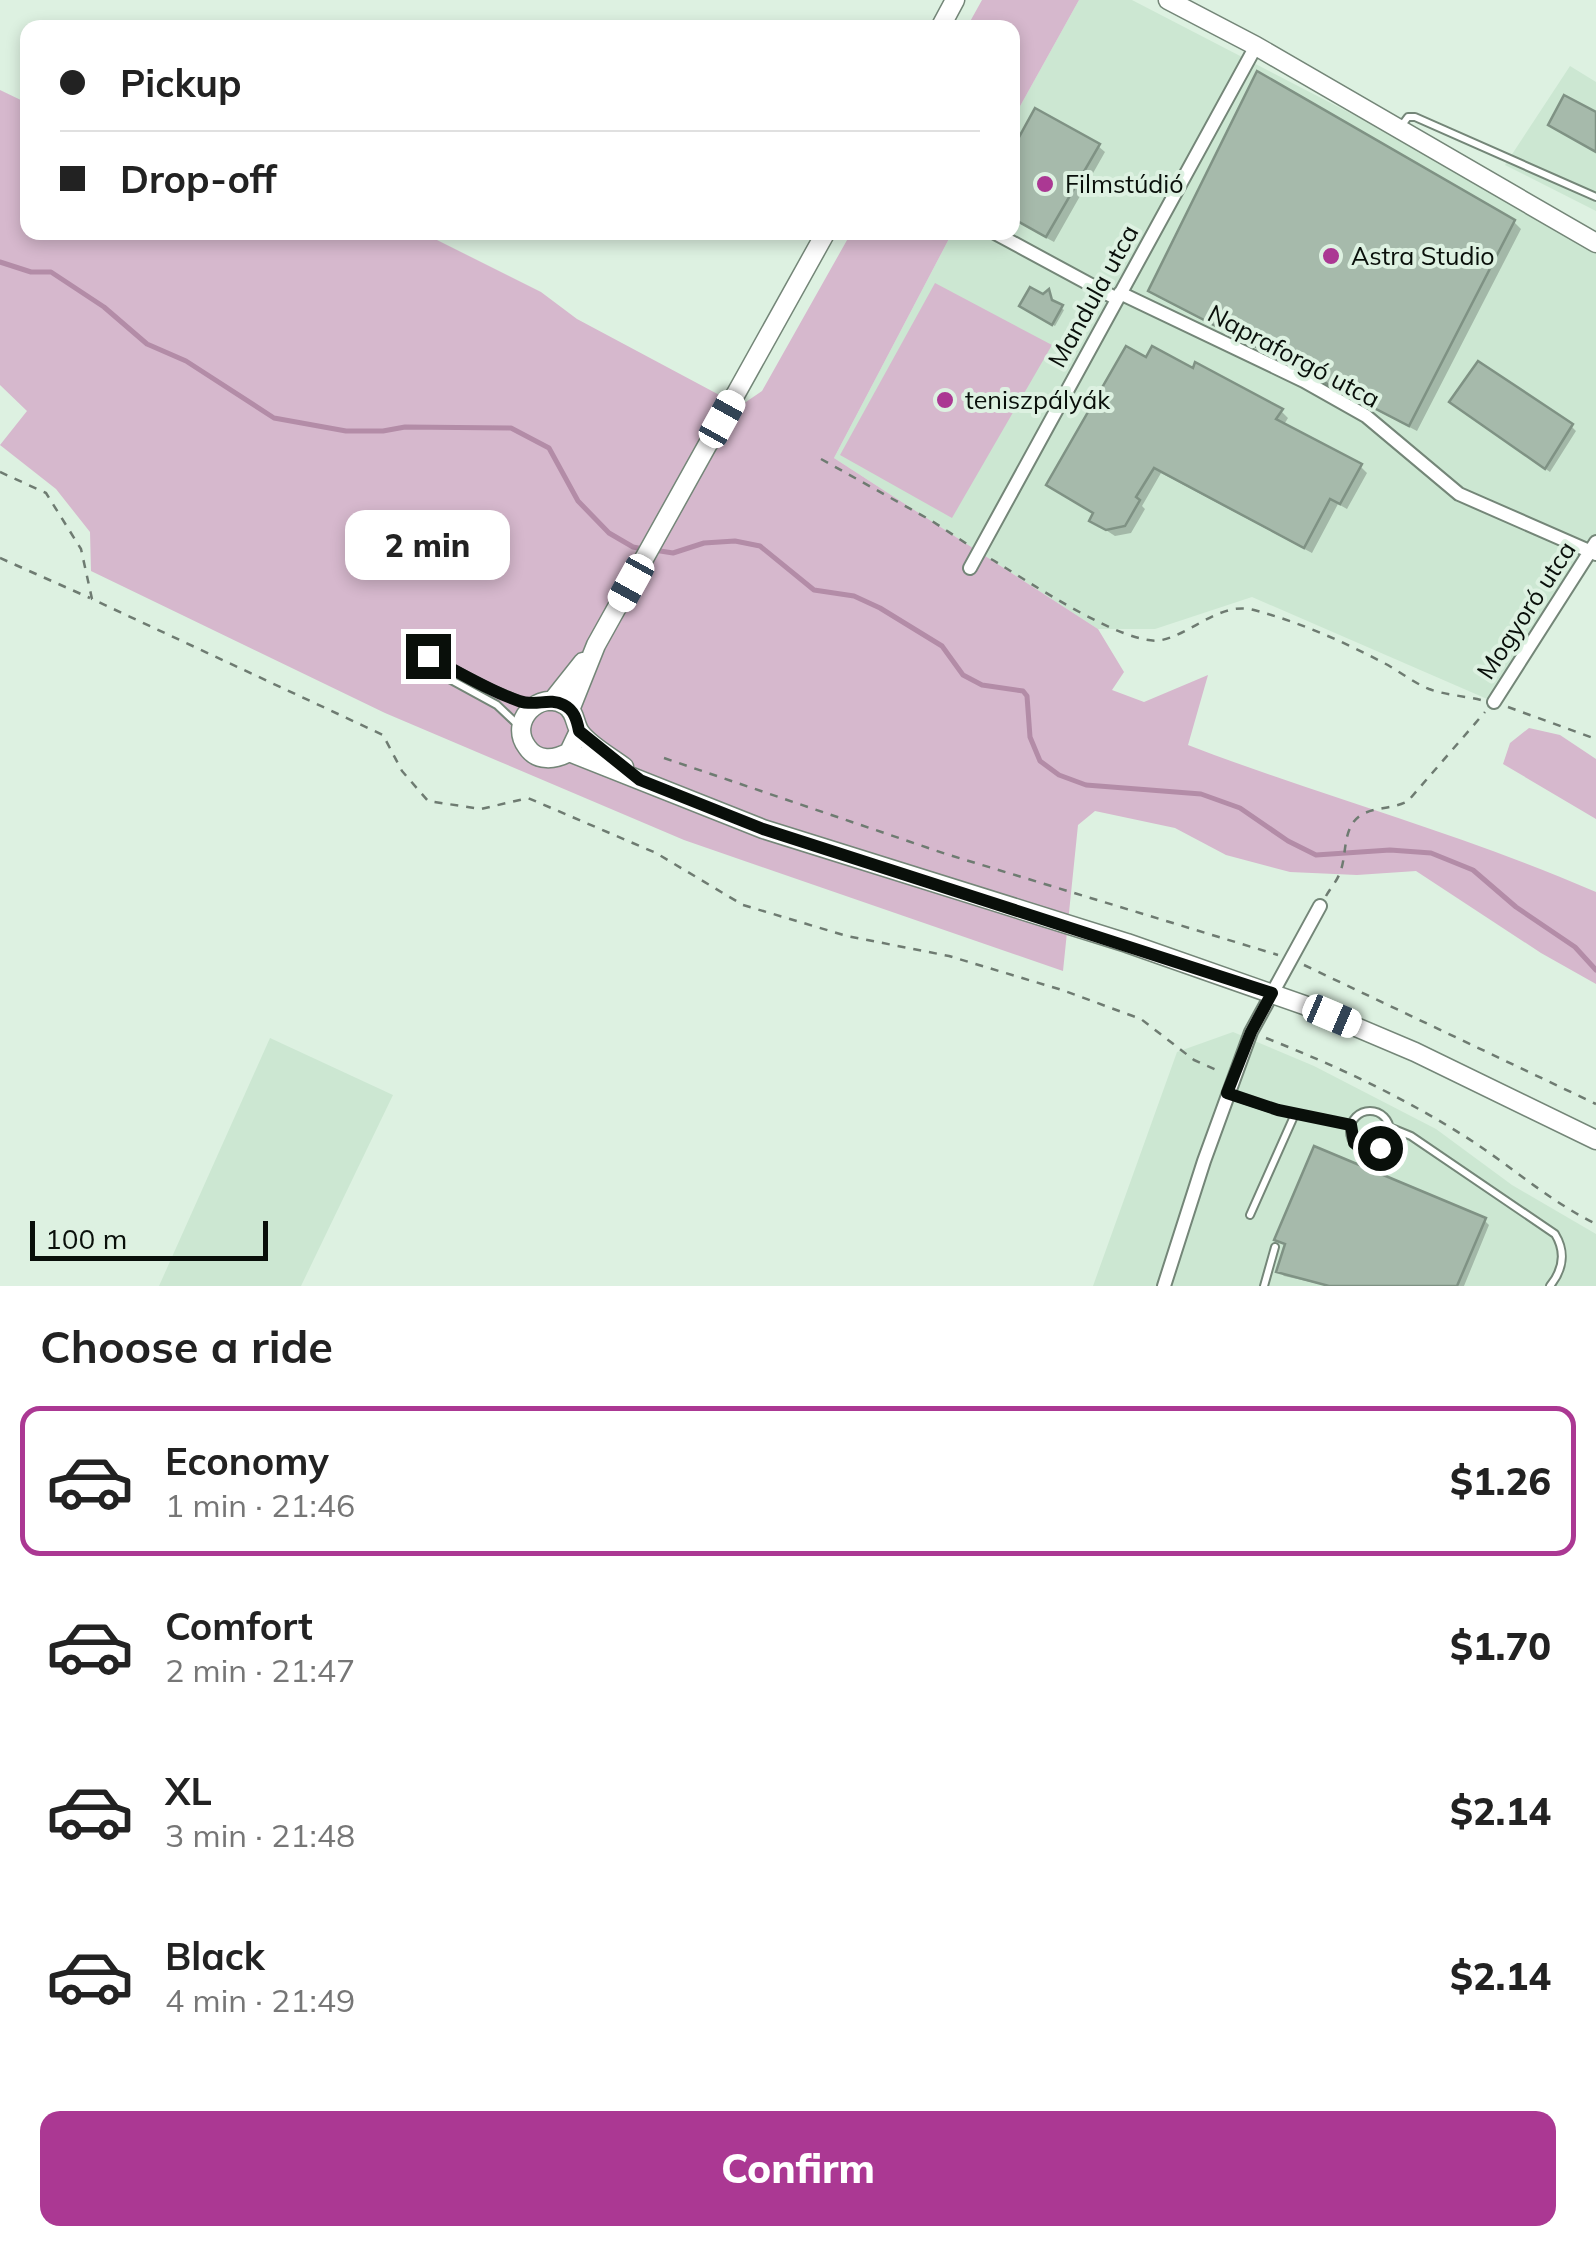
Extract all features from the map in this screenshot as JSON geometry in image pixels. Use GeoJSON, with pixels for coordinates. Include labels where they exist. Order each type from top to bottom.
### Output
{"type":"FeatureCollection","features":[{"type":"Feature","properties":{"kind":"main road"},"geometry":{"type":"LineString","coordinates":[[1168,0],[1256,46],[1596,243]]}},
{"type":"Feature","properties":{"kind":"main road"},"geometry":{"type":"LineString","coordinates":[[640,780],[579,731],[570,710],[596,646],[822,240]]}},
{"type":"Feature","properties":{"kind":"main road"},"geometry":{"type":"LineString","coordinates":[[579,731],[569,752],[561,757],[542,758],[527,748],[522,720],[596,646]]}},
{"type":"Feature","properties":{"kind":"main road"},"geometry":{"type":"LineString","coordinates":[[543,703],[570,710]]}},
{"type":"Feature","properties":{"kind":"main road"},"geometry":{"type":"LineString","coordinates":[[569,752],[763,829],[1272,993],[1415,1052],[1596,1140]]}},
{"type":"Feature","properties":{"kind":"street","name":"Mandula utca"},"geometry":{"type":"LineString","coordinates":[[970,568],[1256,46]]}},
{"type":"Feature","properties":{"kind":"street","name":"Napraforgó utca"},"geometry":{"type":"LineString","coordinates":[[1009,240],[1304,382],[1366,416],[1459,494],[1594,549]]}},
{"type":"Feature","properties":{"kind":"street","name":"Mogyoró utca"},"geometry":{"type":"LineString","coordinates":[[1494,702],[1594,549]]}},
{"type":"Feature","properties":{"kind":"street"},"geometry":{"type":"LineString","coordinates":[[1164,1286],[1251,1032],[1320,906]]}},
{"type":"Feature","properties":{"kind":"lane"},"geometry":{"type":"LineString","coordinates":[[1398,130],[1408,118],[1415,117],[1596,198]]}},
{"type":"Feature","properties":{"kind":"lane"},"geometry":{"type":"LineString","coordinates":[[428,656],[504,695],[543,703]]}},
{"type":"Feature","properties":{"kind":"lane"},"geometry":{"type":"LineString","coordinates":[[422,664],[498,705],[521,730]]}},
{"type":"Feature","properties":{"kind":"lane"},"geometry":{"type":"LineString","coordinates":[[1227,1093],[1295,1114],[1351,1125]]}},
{"type":"Feature","properties":{"kind":"lane"},"geometry":{"type":"LineString","coordinates":[[1351,1125],[1364,1112],[1382,1115],[1390,1127],[1412,1136],[1554,1234],[1563,1254],[1550,1286]]}},
{"type":"Feature","properties":{"kind":"lane"},"geometry":{"type":"LineString","coordinates":[[1250,1216],[1295,1114]]}},
{"type":"Feature","properties":{"kind":"lane"},"geometry":{"type":"LineString","coordinates":[[1351,1125],[1354,1143],[1371,1151],[1387,1141],[1390,1127]]}},
{"type":"Feature","properties":{"kind":"lane"},"geometry":{"type":"LineString","coordinates":[[1264,1286],[1275,1247]]}},
{"type":"Feature","properties":{"kind":"path"},"geometry":{"type":"LineString","coordinates":[[820,459],[932,521],[1074,608],[1136,639],[1159,641],[1190,630],[1220,612],[1249,608],[1314,630],[1383,662],[1429,689],[1494,702],[1596,739]]}},
{"type":"Feature","properties":{"kind":"path"},"geometry":{"type":"LineString","coordinates":[[0,472],[46,493],[81,550],[92,598]]}},
{"type":"Feature","properties":{"kind":"path"},"geometry":{"type":"LineString","coordinates":[[0,558],[383,734],[402,771],[428,800],[481,809],[528,798],[656,853],[742,905],[847,936],[949,956],[1062,990],[1140,1020],[1194,1060],[1233,1077]]}},
{"type":"Feature","properties":{"kind":"path"},"geometry":{"type":"LineString","coordinates":[[1320,906],[1340,874],[1348,832],[1356,819],[1364,813],[1408,801],[1494,702]]}},
{"type":"Feature","properties":{"kind":"path"},"geometry":{"type":"LineString","coordinates":[[664,758],[946,854],[1292,959],[1596,1104]]}},
{"type":"Feature","properties":{"kind":"path"},"geometry":{"type":"LineString","coordinates":[[1251,1032],[1334,1065],[1440,1121],[1567,1210],[1596,1224]]}},
{"type":"Feature","properties":{"kind":"shaded area"},"geometry":{"type":"Polygon","coordinates":[[[982,0],[1079,0],[1020,106],[1020,20],[971,20],[982,0]]]}},
{"type":"Feature","properties":{"kind":"shaded area"},"geometry":{"type":"Polygon","coordinates":[[[1079,0],[1132,0],[1433,156],[1520,211],[1596,252],[1596,540],[1494,702],[1252,597],[1155,629],[1098,629],[834,458],[948,240],[1020,240],[1020,106],[1079,0]]]}},
{"type":"Feature","properties":{"kind":"shaded area"},"geometry":{"type":"Polygon","coordinates":[[[1570,66],[1596,82],[1596,211],[1505,165],[1570,66]]]}},
{"type":"Feature","properties":{"kind":"shaded area"},"geometry":{"type":"Polygon","coordinates":[[[0,90],[20,100],[20,240],[437,240],[541,292],[577,319],[740,406],[762,391],[847,240],[948,240],[834,458],[1098,629],[1124,672],[1112,690],[1144,702],[1208,675],[1188,745],[1495,852],[1596,892],[1596,984],[1416,871],[1357,875],[1290,872],[1226,855],[1175,828],[1095,811],[1078,825],[1063,971],[684,840],[385,713],[91,571],[90,532],[56,489],[0,445],[27,411],[0,385],[0,90]]]}},
{"type":"Feature","properties":{"kind":"shaded area","name":"teniszpályák"},"geometry":{"type":"Polygon","coordinates":[[[935,283],[1052,345],[952,518],[840,455],[935,283]]]}},
{"type":"Feature","properties":{"kind":"shaded area"},"geometry":{"type":"Polygon","coordinates":[[[1529,728],[1560,735],[1596,759],[1596,819],[1503,764],[1510,743],[1529,728]]]}},
{"type":"Feature","properties":{"kind":"shaded area"},"geometry":{"type":"Polygon","coordinates":[[[1233,1032],[1314,1066],[1436,1129],[1512,1185],[1596,1234],[1596,1286],[1093,1286],[1177,1052],[1233,1032]]]}},
{"type":"Feature","properties":{"kind":"shaded area"},"geometry":{"type":"Polygon","coordinates":[[[270,1038],[393,1095],[301,1286],[159,1286],[270,1038]]]}},
{"type":"Feature","properties":{"kind":"building","name":"Astra Studio"},"geometry":{"type":"Polygon","coordinates":[[[1257,71],[1515,220],[1409,426],[1148,291],[1257,71]]]}},
{"type":"Feature","properties":{"kind":"building"},"geometry":{"type":"Polygon","coordinates":[[[1564,95],[1596,112],[1596,152],[1548,125],[1564,95]]]}},
{"type":"Feature","properties":{"kind":"building","name":"Filmstúdió"},"geometry":{"type":"Polygon","coordinates":[[[1035,108],[1100,144],[1046,237],[1020,222],[1020,135],[1035,108]]]}},
{"type":"Feature","properties":{"kind":"building"},"geometry":{"type":"Polygon","coordinates":[[[1030,287],[1043,294],[1049,289],[1052,300],[1063,305],[1052,325],[1019,306],[1030,287]]]}},
{"type":"Feature","properties":{"kind":"building"},"geometry":{"type":"Polygon","coordinates":[[[1126,346],[1146,357],[1152,346],[1193,368],[1195,362],[1283,409],[1276,419],[1362,464],[1340,504],[1330,499],[1304,548],[1154,468],[1136,497],[1140,500],[1125,526],[1106,530],[1089,521],[1093,513],[1046,485],[1126,346]]]}},
{"type":"Feature","properties":{"kind":"building"},"geometry":{"type":"Polygon","coordinates":[[[1478,361],[1573,424],[1545,469],[1449,402],[1478,361]]]}},
{"type":"Feature","properties":{"kind":"building"},"geometry":{"type":"Polygon","coordinates":[[[1314,1146],[1486,1218],[1457,1286],[1329,1286],[1276,1272],[1285,1244],[1274,1240],[1314,1146]]]}},
{"type":"Feature","properties":{"kind":"waterway"},"geometry":{"type":"LineString","coordinates":[[0,262],[31,272],[51,272],[104,307],[147,344],[186,361],[274,418],[346,431],[511,428],[549,448],[578,501],[609,533],[643,549]]}},
{"type":"Feature","properties":{"kind":"waterway"},"geometry":{"type":"LineString","coordinates":[[654,550],[673,553],[704,543],[735,541],[760,546],[814,590],[854,596],[942,646],[963,675],[982,685],[1023,691],[1027,696],[1030,737],[1040,761],[1059,775],[1086,785],[1201,794],[1240,808],[1316,855],[1390,850],[1431,853],[1473,870],[1516,907],[1575,947],[1596,970]]}},
{"type":"Feature","properties":{"kind":"place","name":"Filmstúdió"},"geometry":{"type":"Point","coordinates":[1045,184]}},
{"type":"Feature","properties":{"kind":"place","name":"Astra Studio"},"geometry":{"type":"Point","coordinates":[1331,256]}},
{"type":"Feature","properties":{"kind":"place","name":"teniszpályák"},"geometry":{"type":"Point","coordinates":[945,400]}},
{"type":"Feature","properties":{"kind":"route"},"geometry":{"type":"LineString","coordinates":[[428,656],[517,701],[534,706],[552,701],[565,705],[577,719],[579,731],[640,780],[698,804],[763,829],[1272,993],[1251,1032],[1227,1093],[1278,1110],[1351,1125],[1354,1143],[1371,1151],[1380,1148]]}}]}
